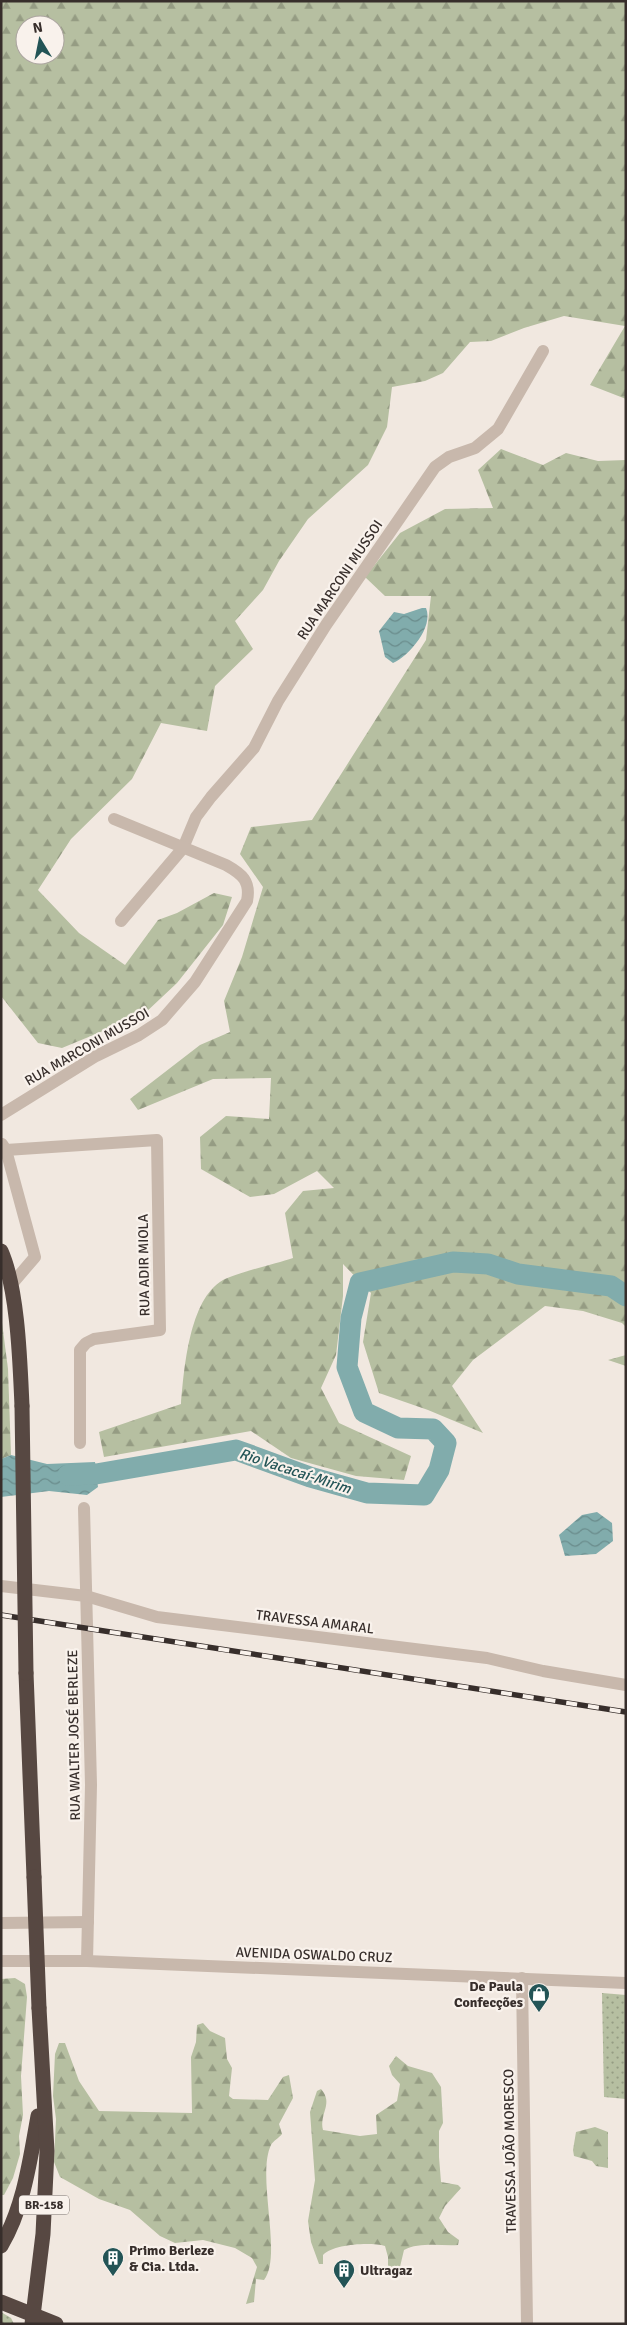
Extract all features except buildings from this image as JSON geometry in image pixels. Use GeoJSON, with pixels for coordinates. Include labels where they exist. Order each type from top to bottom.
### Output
{"type":"FeatureCollection","features":[{"type":"Feature","properties":{"kind":"highway","name":"BR-158"},"geometry":{"type":"LineString","coordinates":[[1,1250],[10,1285],[19,1346],[22,1406],[26,1673],[42,2094],[47,2151],[43,2234],[33,2320]]}},
{"type":"Feature","properties":{"kind":"highway","name":"BR-158"},"geometry":{"type":"LineString","coordinates":[[1,2246],[8,2234],[23,2192],[42,2094]]}},
{"type":"Feature","properties":{"kind":"highway"},"geometry":{"type":"LineString","coordinates":[[1,2302],[33,2320],[56,2324]]}},
{"type":"Feature","properties":{"kind":"street","name":"RUA MARCONI MUSSOI"},"geometry":{"type":"LineString","coordinates":[[121,921],[183,848],[196,817],[254,748],[278,701],[326,624],[435,467],[449,457],[475,448],[498,429],[543,351]]}},
{"type":"Feature","properties":{"kind":"street","name":"RUA MARCONI MUSSOI"},"geometry":{"type":"LineString","coordinates":[[1,1116],[96,1056],[140,1035],[162,1020],[195,982],[247,901],[249,890],[244,875],[226,864],[114,819]]}},
{"type":"Feature","properties":{"kind":"street","name":"RUA ADIR MIOLA"},"geometry":{"type":"LineString","coordinates":[[3,1148],[157,1140],[160,1330],[94,1339],[86,1343],[80,1350],[80,1444]]}},
{"type":"Feature","properties":{"kind":"street"},"geometry":{"type":"LineString","coordinates":[[3,1148],[35,1257],[10,1285]]}},
{"type":"Feature","properties":{"kind":"street","name":"RUA WALTER JOSÉ BERLEZE"},"geometry":{"type":"LineString","coordinates":[[84,1508],[91,1785],[87,1961]]}},
{"type":"Feature","properties":{"kind":"street","name":"TRAVESSA AMARAL"},"geometry":{"type":"LineString","coordinates":[[1,1586],[86,1596],[157,1617],[487,1658],[543,1671],[626,1685]]}},
{"type":"Feature","properties":{"kind":"street"},"geometry":{"type":"LineString","coordinates":[[1,1923],[88,1922]]}},
{"type":"Feature","properties":{"kind":"street","name":"AVENIDA OSWALDO CRUZ"},"geometry":{"type":"LineString","coordinates":[[1,1961],[87,1961],[626,1983]]}},
{"type":"Feature","properties":{"kind":"street","name":"TRAVESSA JOÃO MORESCO"},"geometry":{"type":"LineString","coordinates":[[522,1978],[527,2324]]}},
{"type":"Feature","properties":{"kind":"green space"},"geometry":{"type":"Polygon","coordinates":[[[1,1],[626,1],[626,399],[590,385],[625,326],[564,316],[524,328],[491,341],[470,342],[443,373],[425,381],[392,387],[387,427],[368,465],[308,519],[279,561],[263,590],[235,621],[253,649],[215,686],[207,731],[161,723],[132,779],[71,839],[38,890],[79,933],[125,965],[158,920],[177,913],[214,893],[232,897],[223,925],[177,983],[144,1014],[62,1048],[38,1043],[1,996],[1,1]]]}},
{"type":"Feature","properties":{"kind":"green space"},"geometry":{"type":"Polygon","coordinates":[[[501,449],[543,465],[566,453],[598,461],[626,460],[626,1327],[622,1323],[583,1311],[545,1306],[473,1360],[452,1386],[483,1433],[428,1410],[379,1393],[363,1342],[371,1293],[343,1264],[343,1296],[336,1355],[321,1388],[339,1423],[411,1456],[404,1480],[356,1476],[291,1458],[251,1431],[104,1457],[99,1432],[181,1404],[190,1336],[203,1303],[212,1289],[230,1277],[293,1258],[285,1213],[303,1191],[334,1188],[317,1171],[274,1194],[250,1197],[201,1169],[200,1137],[226,1116],[269,1119],[271,1078],[213,1079],[138,1110],[130,1099],[200,1045],[230,1032],[224,1001],[242,957],[263,887],[240,854],[251,827],[312,820],[426,640],[431,596],[385,596],[365,577],[400,533],[445,509],[493,508],[478,470],[501,449]]]}},
{"type":"Feature","properties":{"kind":"green space"},"geometry":{"type":"Polygon","coordinates":[[[1,1315],[8,1369],[11,1455],[1,1459],[1,1315]]]}},
{"type":"Feature","properties":{"kind":"green space"},"geometry":{"type":"Polygon","coordinates":[[[626,1355],[626,1366],[608,1360],[626,1355]]]}},
{"type":"Feature","properties":{"kind":"green space"},"geometry":{"type":"Polygon","coordinates":[[[15,1978],[25,1984],[27,1997],[21,2076],[23,2115],[19,2136],[20,2154],[13,2178],[4,2195],[1,2195],[1,1979],[15,1978]]]}},
{"type":"Feature","properties":{"kind":"green space"},"geometry":{"type":"Polygon","coordinates":[[[602,1993],[626,1995],[626,2099],[604,2097],[602,1993]]]}},
{"type":"Feature","properties":{"kind":"green space"},"geometry":{"type":"Polygon","coordinates":[[[203,2023],[210,2031],[225,2038],[227,2059],[232,2068],[229,2096],[233,2099],[268,2100],[283,2077],[289,2075],[293,2098],[279,2124],[282,2134],[271,2145],[267,2159],[267,2195],[271,2235],[269,2269],[264,2280],[256,2279],[254,2302],[246,2304],[257,2267],[252,2258],[235,2248],[203,2240],[175,2243],[160,2236],[130,2210],[99,2199],[60,2177],[54,2162],[56,2119],[53,2096],[55,2054],[59,2043],[65,2043],[79,2081],[99,2111],[192,2113],[191,2057],[196,2042],[197,2025],[203,2023]]]}},
{"type":"Feature","properties":{"kind":"green space"},"geometry":{"type":"Polygon","coordinates":[[[396,2056],[408,2066],[432,2073],[441,2087],[443,2123],[439,2131],[439,2157],[441,2182],[458,2185],[461,2188],[445,2206],[439,2218],[448,2232],[459,2240],[458,2245],[423,2245],[404,2250],[399,2271],[388,2269],[388,2257],[385,2246],[378,2245],[362,2244],[335,2248],[323,2255],[323,2264],[319,2264],[311,2242],[308,2221],[315,2180],[310,2112],[317,2091],[321,2089],[326,2099],[322,2124],[323,2130],[360,2136],[377,2134],[376,2115],[397,2101],[400,2084],[392,2075],[389,2066],[396,2056]]]}},
{"type":"Feature","properties":{"kind":"green space"},"geometry":{"type":"Polygon","coordinates":[[[595,2127],[608,2132],[608,2168],[596,2166],[592,2161],[574,2156],[576,2132],[595,2127]]]}},
{"type":"Feature","properties":{"kind":"green space"},"geometry":{"type":"Polygon","coordinates":[[[1,2312],[11,2318],[14,2324],[1,2324],[1,2312]]]}},
{"type":"Feature","properties":{"kind":"water"},"geometry":{"type":"Polygon","coordinates":[[[426,608],[428,616],[423,632],[413,648],[393,663],[385,657],[379,631],[394,612],[404,614],[426,608]]]}},
{"type":"Feature","properties":{"kind":"water"},"geometry":{"type":"Polygon","coordinates":[[[11,1455],[47,1464],[95,1462],[98,1487],[87,1495],[49,1491],[1,1497],[1,1459],[11,1455]]]}},
{"type":"Feature","properties":{"kind":"water"},"geometry":{"type":"Polygon","coordinates":[[[597,1512],[612,1523],[613,1541],[596,1554],[565,1556],[559,1535],[582,1515],[597,1512]]]}},
{"type":"Feature","properties":{"kind":"waterway","name":"Rio Vacacaí-Mirim"},"geometry":{"type":"LineString","coordinates":[[68,1475],[96,1474],[236,1450],[310,1477],[367,1493],[424,1495],[439,1470],[446,1443],[433,1429],[398,1428],[364,1412],[347,1367],[351,1318],[360,1283],[453,1262],[488,1264],[518,1274],[611,1286],[626,1296]]}},
{"type":"Feature","properties":{"kind":"railway"},"geometry":{"type":"LineString","coordinates":[[1,1615],[626,1712]]}},
{"type":"Feature","properties":{"kind":"place","name":"De Paula Confecções"},"geometry":{"type":"Point","coordinates":[539,2013]}},
{"type":"Feature","properties":{"kind":"place","name":"Primo Berleze & Cia. Ltda."},"geometry":{"type":"Point","coordinates":[113,2277]}},
{"type":"Feature","properties":{"kind":"place","name":"Ultragaz"},"geometry":{"type":"Point","coordinates":[344,2289]}}]}
